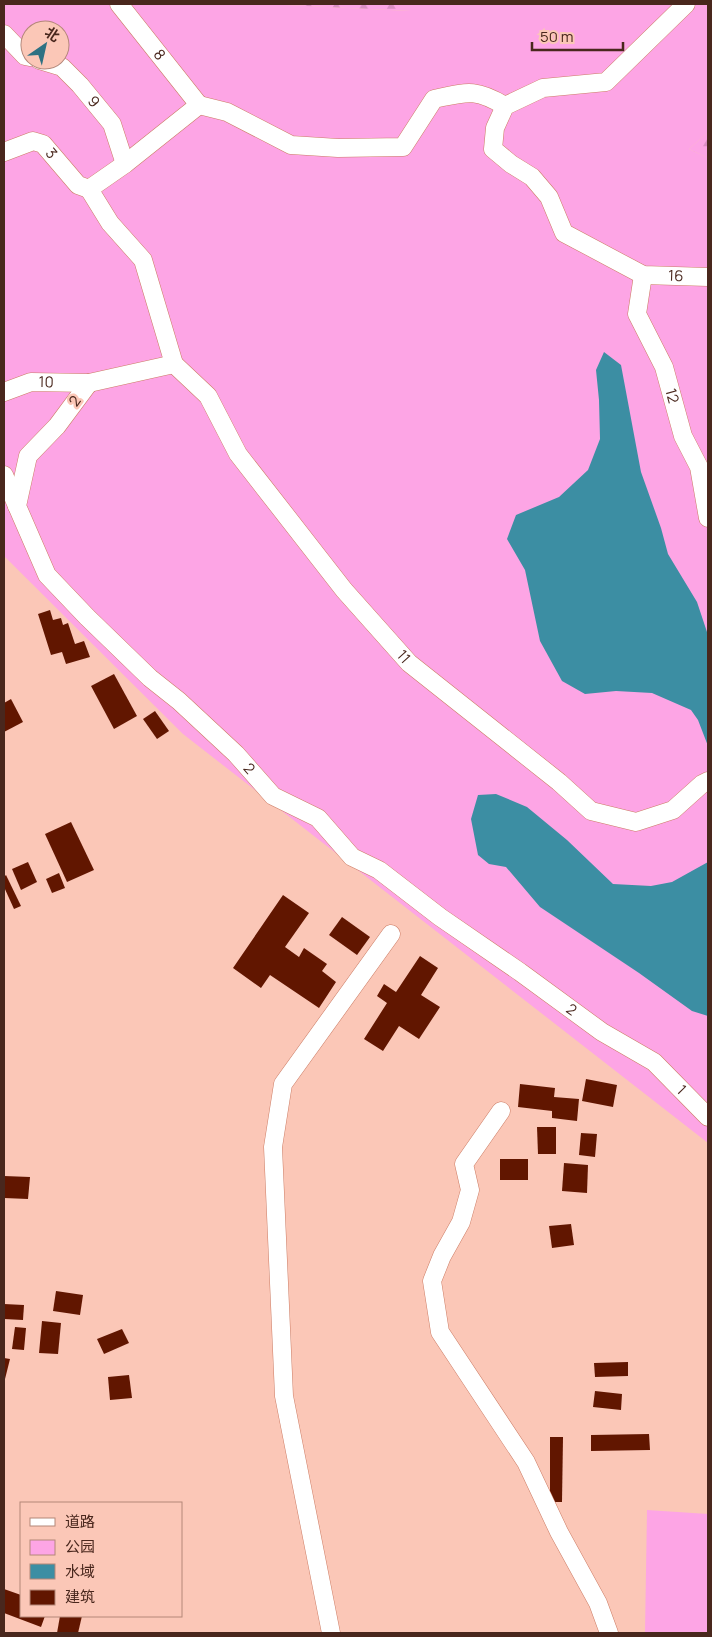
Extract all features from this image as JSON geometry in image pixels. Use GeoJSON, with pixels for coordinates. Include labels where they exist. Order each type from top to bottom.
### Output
{"type":"FeatureCollection","features":[{"type":"Feature","properties":{"kind":"street","name":"8"},"geometry":{"type":"LineString","coordinates":[[119,4],[126,10],[199,105]]}},
{"type":"Feature","properties":{"kind":"street"},"geometry":{"type":"LineString","coordinates":[[643,275],[564,233],[549,197],[532,177],[510,164],[493,149],[495,128],[505,106],[543,88],[606,82],[686,4]]}},
{"type":"Feature","properties":{"kind":"street"},"geometry":{"type":"LineString","coordinates":[[4,34],[20,50]]}},
{"type":"Feature","properties":{"kind":"street","name":"9"},"geometry":{"type":"LineString","coordinates":[[65,70],[112,124],[124,164]]}},
{"type":"Feature","properties":{"kind":"street"},"geometry":{"type":"LineString","coordinates":[[174,364],[144,260],[110,224],[89,189],[199,105],[227,112],[291,145],[338,148],[403,147],[434,99],[466,92],[487,95],[505,106]]}},
{"type":"Feature","properties":{"kind":"street","name":"3"},"geometry":{"type":"LineString","coordinates":[[4,152],[33,141],[42,144],[78,185],[89,189]]}},
{"type":"Feature","properties":{"kind":"street","name":"16"},"geometry":{"type":"LineString","coordinates":[[643,275],[708,276]]}},
{"type":"Feature","properties":{"kind":"street","name":"12"},"geometry":{"type":"LineString","coordinates":[[643,275],[637,314],[664,367],[683,436],[699,467],[708,518]]}},
{"type":"Feature","properties":{"kind":"street","name":"10"},"geometry":{"type":"LineString","coordinates":[[4,392],[31,382],[89,383],[174,364]]}},
{"type":"Feature","properties":{"kind":"street","name":"11"},"geometry":{"type":"LineString","coordinates":[[174,364],[208,396],[238,454],[344,590],[409,663],[559,782],[590,811],[636,822],[673,810],[702,784],[708,781]]}},
{"type":"Feature","properties":{"kind":"street","name":"2"},"geometry":{"type":"LineString","coordinates":[[89,383],[57,426],[28,456],[17,506],[47,575],[86,617],[150,678],[179,701],[236,754],[273,796],[318,818],[352,858],[379,870],[440,917],[602,1032],[654,1062]]}},
{"type":"Feature","properties":{"kind":"street"},"geometry":{"type":"LineString","coordinates":[[4,476],[17,506]]}},
{"type":"Feature","properties":{"kind":"street"},"geometry":{"type":"LineString","coordinates":[[331,1633],[284,1396],[272,1147],[284,1084],[391,934]]}},
{"type":"Feature","properties":{"kind":"street","name":"1"},"geometry":{"type":"LineString","coordinates":[[654,1062],[708,1117]]}},
{"type":"Feature","properties":{"kind":"street"},"geometry":{"type":"LineString","coordinates":[[501,1112],[464,1164],[470,1190],[461,1222],[442,1256],[432,1281],[440,1332],[526,1462],[559,1532],[598,1603],[609,1633]]}},
{"type":"Feature","properties":{"kind":"green space"},"geometry":{"type":"Polygon","coordinates":[[[4,4],[265,4],[410,11],[411,4],[708,4],[708,132],[689,149],[708,158],[708,1143],[183,734],[4,556],[4,4]]]}},
{"type":"Feature","properties":{"kind":"green space"},"geometry":{"type":"Polygon","coordinates":[[[265,4],[411,4],[411,11],[265,4]]]}},
{"type":"Feature","properties":{"kind":"green space"},"geometry":{"type":"Polygon","coordinates":[[[708,132],[708,158],[689,149],[708,132]]]}},
{"type":"Feature","properties":{"kind":"green space"},"geometry":{"type":"Polygon","coordinates":[[[647,1510],[708,1514],[708,1633],[645,1633],[647,1510]]]}},
{"type":"Feature","properties":{"kind":"water"},"geometry":{"type":"Polygon","coordinates":[[[604,352],[621,365],[641,472],[668,554],[697,602],[708,635],[708,746],[698,720],[691,710],[652,693],[616,691],[585,694],[562,681],[540,641],[525,570],[507,539],[516,515],[559,497],[588,470],[600,439],[596,370],[604,352]]]}},
{"type":"Feature","properties":{"kind":"water"},"geometry":{"type":"Polygon","coordinates":[[[496,794],[527,807],[567,840],[613,884],[651,886],[672,882],[708,862],[708,1016],[692,1011],[540,907],[506,867],[489,864],[478,855],[471,819],[478,795],[496,794]]]}},
{"type":"Feature","properties":{"kind":"building"},"geometry":{"type":"Polygon","coordinates":[[[50,610],[53,620],[61,618],[63,625],[68,623],[75,644],[84,641],[90,657],[66,664],[62,652],[51,655],[38,614],[50,610]]]}},
{"type":"Feature","properties":{"kind":"building"},"geometry":{"type":"Polygon","coordinates":[[[114,674],[137,716],[114,729],[91,686],[114,674]]]}},
{"type":"Feature","properties":{"kind":"building"},"geometry":{"type":"Polygon","coordinates":[[[11,699],[23,722],[4,732],[4,703],[11,699]]]}},
{"type":"Feature","properties":{"kind":"building"},"geometry":{"type":"Polygon","coordinates":[[[155,711],[169,731],[157,739],[143,719],[155,711]]]}},
{"type":"Feature","properties":{"kind":"building"},"geometry":{"type":"Polygon","coordinates":[[[71,822],[94,870],[67,882],[45,834],[71,822]]]}},
{"type":"Feature","properties":{"kind":"building"},"geometry":{"type":"Polygon","coordinates":[[[28,862],[37,882],[21,890],[12,869],[28,862]]]}},
{"type":"Feature","properties":{"kind":"building"},"geometry":{"type":"Polygon","coordinates":[[[59,873],[65,888],[52,893],[46,879],[59,873]]]}},
{"type":"Feature","properties":{"kind":"building"},"geometry":{"type":"Polygon","coordinates":[[[6,875],[21,906],[14,909],[4,887],[4,877],[6,875]]]}},
{"type":"Feature","properties":{"kind":"building"},"geometry":{"type":"Polygon","coordinates":[[[283,895],[309,913],[285,947],[299,957],[304,948],[327,964],[322,971],[336,982],[319,1008],[270,975],[261,988],[233,968],[283,895]]]}},
{"type":"Feature","properties":{"kind":"building"},"geometry":{"type":"Polygon","coordinates":[[[342,917],[370,937],[357,955],[329,935],[342,917]]]}},
{"type":"Feature","properties":{"kind":"building"},"geometry":{"type":"Polygon","coordinates":[[[420,956],[438,968],[421,995],[440,1007],[419,1039],[399,1026],[383,1051],[364,1039],[387,1003],[377,996],[384,984],[396,992],[420,956]]]}},
{"type":"Feature","properties":{"kind":"building"},"geometry":{"type":"Polygon","coordinates":[[[586,1079],[617,1085],[613,1107],[582,1101],[586,1079]]]}},
{"type":"Feature","properties":{"kind":"building"},"geometry":{"type":"Polygon","coordinates":[[[520,1084],[555,1088],[554,1097],[579,1099],[577,1121],[552,1118],[552,1111],[518,1107],[520,1084]]]}},
{"type":"Feature","properties":{"kind":"building"},"geometry":{"type":"Polygon","coordinates":[[[537,1127],[556,1127],[556,1154],[538,1154],[537,1127]]]}},
{"type":"Feature","properties":{"kind":"building"},"geometry":{"type":"Polygon","coordinates":[[[581,1133],[597,1134],[595,1157],[579,1155],[581,1133]]]}},
{"type":"Feature","properties":{"kind":"building"},"geometry":{"type":"Polygon","coordinates":[[[500,1159],[528,1159],[528,1180],[500,1180],[500,1159]]]}},
{"type":"Feature","properties":{"kind":"building"},"geometry":{"type":"Polygon","coordinates":[[[564,1163],[588,1165],[587,1193],[562,1191],[564,1163]]]}},
{"type":"Feature","properties":{"kind":"building"},"geometry":{"type":"Polygon","coordinates":[[[4,1176],[30,1177],[28,1199],[4,1198],[4,1176]]]}},
{"type":"Feature","properties":{"kind":"building"},"geometry":{"type":"Polygon","coordinates":[[[571,1224],[574,1245],[552,1248],[549,1226],[571,1224]]]}},
{"type":"Feature","properties":{"kind":"building"},"geometry":{"type":"Polygon","coordinates":[[[56,1291],[83,1295],[80,1315],[53,1311],[56,1291]]]}},
{"type":"Feature","properties":{"kind":"building"},"geometry":{"type":"Polygon","coordinates":[[[4,1304],[24,1305],[23,1320],[4,1319],[4,1304]]]}},
{"type":"Feature","properties":{"kind":"building"},"geometry":{"type":"Polygon","coordinates":[[[42,1321],[61,1323],[58,1354],[39,1353],[42,1321]]]}},
{"type":"Feature","properties":{"kind":"building"},"geometry":{"type":"Polygon","coordinates":[[[15,1327],[26,1328],[24,1350],[12,1349],[15,1327]]]}},
{"type":"Feature","properties":{"kind":"building"},"geometry":{"type":"Polygon","coordinates":[[[122,1329],[129,1343],[104,1354],[97,1339],[122,1329]]]}},
{"type":"Feature","properties":{"kind":"building"},"geometry":{"type":"Polygon","coordinates":[[[4,1358],[10,1359],[5,1379],[4,1379],[4,1358]]]}},
{"type":"Feature","properties":{"kind":"building"},"geometry":{"type":"Polygon","coordinates":[[[628,1362],[628,1376],[595,1377],[594,1363],[628,1362]]]}},
{"type":"Feature","properties":{"kind":"building"},"geometry":{"type":"Polygon","coordinates":[[[129,1375],[132,1398],[110,1400],[108,1377],[129,1375]]]}},
{"type":"Feature","properties":{"kind":"building"},"geometry":{"type":"Polygon","coordinates":[[[595,1391],[622,1394],[621,1410],[593,1407],[595,1391]]]}},
{"type":"Feature","properties":{"kind":"building"},"geometry":{"type":"Polygon","coordinates":[[[649,1434],[650,1450],[591,1451],[591,1435],[649,1434]]]}},
{"type":"Feature","properties":{"kind":"building"},"geometry":{"type":"Polygon","coordinates":[[[550,1437],[563,1437],[562,1502],[550,1502],[550,1437]]]}},
{"type":"Feature","properties":{"kind":"building"},"geometry":{"type":"Polygon","coordinates":[[[4,1589],[20,1595],[20,1617],[45,1617],[41,1627],[4,1613],[4,1589]]]}},
{"type":"Feature","properties":{"kind":"building"},"geometry":{"type":"Polygon","coordinates":[[[60,1617],[82,1617],[78,1633],[57,1633],[60,1617]]]}}]}
